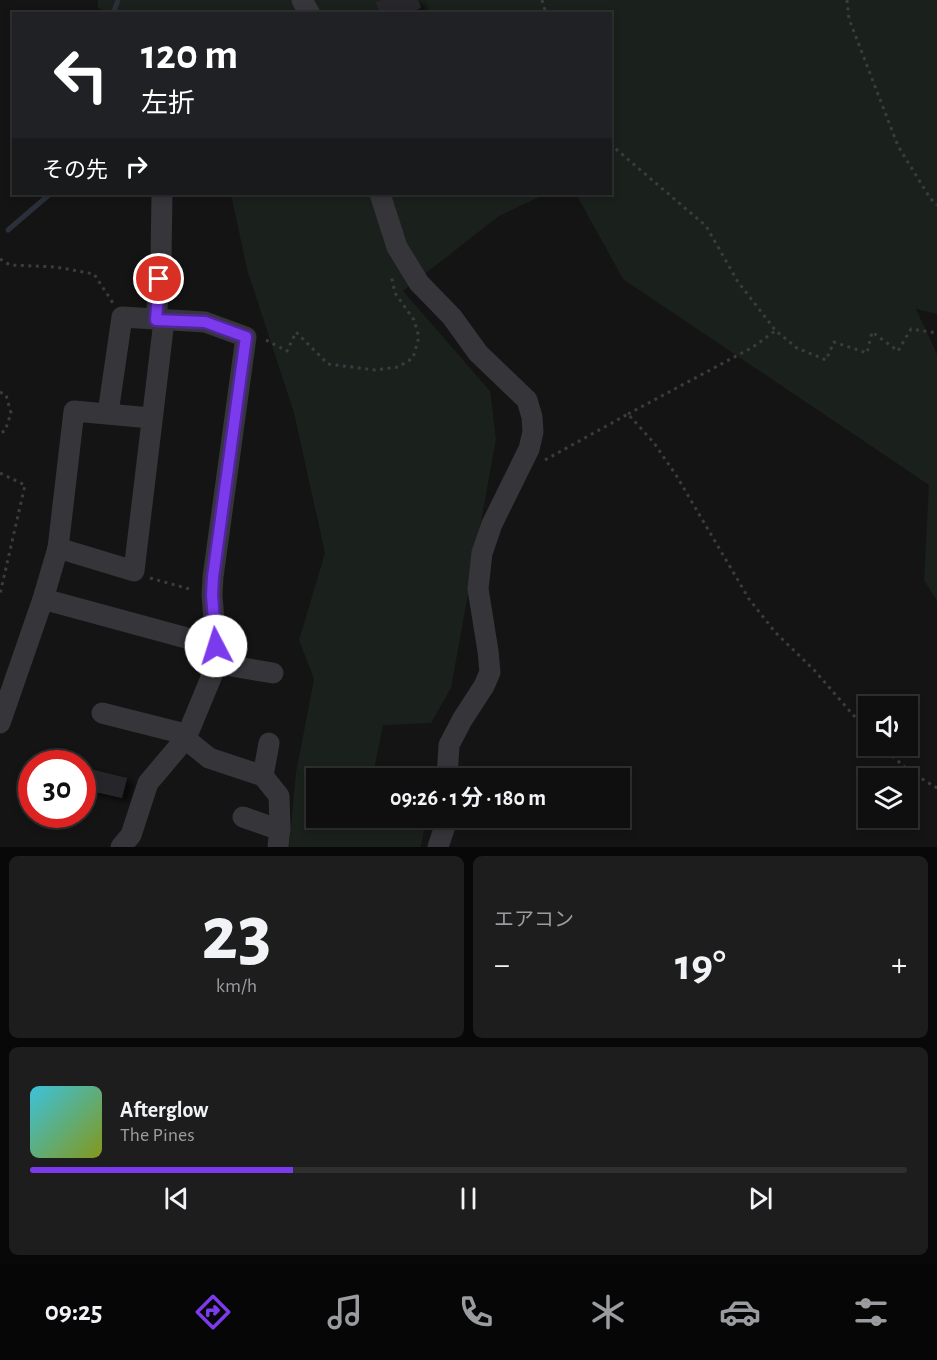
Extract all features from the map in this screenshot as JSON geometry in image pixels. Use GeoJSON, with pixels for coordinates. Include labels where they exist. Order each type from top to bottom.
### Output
{"type":"FeatureCollection","features":[{"type":"Feature","properties":{"kind":"street"},"geometry":{"type":"LineString","coordinates":[[58,548],[134,570],[151,418],[154,411],[160,320],[162,195]]}},
{"type":"Feature","properties":{"kind":"street"},"geometry":{"type":"LineString","coordinates":[[380,195],[398,247],[419,283],[452,317],[478,353],[527,400],[532,417],[533,432],[529,449],[492,524],[482,553],[478,589],[490,672],[449,746],[448,768]]}},
{"type":"Feature","properties":{"kind":"street"},"geometry":{"type":"LineString","coordinates":[[108,414],[122,317],[205,322],[246,337],[212,595],[215,654],[213,673],[186,738],[148,783],[131,835],[121,847]]}},
{"type":"Feature","properties":{"kind":"street"},"geometry":{"type":"LineString","coordinates":[[0,723],[43,599],[58,548],[74,411],[151,418]]}},
{"type":"Feature","properties":{"kind":"street"},"geometry":{"type":"LineString","coordinates":[[43,599],[273,673]]}},
{"type":"Feature","properties":{"kind":"street"},"geometry":{"type":"LineString","coordinates":[[102,712],[177,732],[209,758],[263,776],[279,796],[279,838]]}},
{"type":"Feature","properties":{"kind":"street"},"geometry":{"type":"LineString","coordinates":[[263,776],[269,743]]}},
{"type":"Feature","properties":{"kind":"street"},"geometry":{"type":"LineString","coordinates":[[243,817],[279,838]]}},
{"type":"Feature","properties":{"kind":"street"},"geometry":{"type":"LineString","coordinates":[[438,847],[445,828]]}},
{"type":"Feature","properties":{"kind":"path"},"geometry":{"type":"LineString","coordinates":[[848,0],[849,19],[898,146],[930,198],[937,205]]}},
{"type":"Feature","properties":{"kind":"path"},"geometry":{"type":"LineString","coordinates":[[612,146],[706,226],[738,282],[776,331],[797,348],[826,360],[834,342],[867,353],[872,332],[898,351],[911,329],[937,333]]}},
{"type":"Feature","properties":{"kind":"path"},"geometry":{"type":"LineString","coordinates":[[246,337],[270,341],[287,351],[296,332],[328,364],[375,370],[398,367],[413,358],[420,337],[414,320],[395,293],[389,269],[398,247]]}},
{"type":"Feature","properties":{"kind":"path"},"geometry":{"type":"LineString","coordinates":[[0,259],[10,265],[56,267],[94,274],[122,317]]}},
{"type":"Feature","properties":{"kind":"path"},"geometry":{"type":"LineString","coordinates":[[522,465],[545,460],[753,347],[776,331]]}},
{"type":"Feature","properties":{"kind":"path"},"geometry":{"type":"LineString","coordinates":[[0,392],[6,395],[11,413],[4,431],[0,433]]}},
{"type":"Feature","properties":{"kind":"path"},"geometry":{"type":"LineString","coordinates":[[628,414],[654,442],[676,475],[748,599],[775,632],[815,671],[858,720]]}},
{"type":"Feature","properties":{"kind":"path"},"geometry":{"type":"LineString","coordinates":[[0,473],[25,485],[0,594]]}},
{"type":"Feature","properties":{"kind":"path"},"geometry":{"type":"LineString","coordinates":[[134,570],[137,574],[212,595]]}},
{"type":"Feature","properties":{"kind":"path"},"geometry":{"type":"LineString","coordinates":[[892,756],[909,771],[937,788]]}},
{"type":"Feature","properties":{"kind":"shaded area"},"geometry":{"type":"Polygon","coordinates":[[[98,0],[937,0],[937,314],[916,309],[937,354],[937,601],[924,580],[929,485],[623,279],[577,195],[612,195],[612,12],[109,12],[98,8],[98,0]]]}},
{"type":"Feature","properties":{"kind":"shaded area"},"geometry":{"type":"Polygon","coordinates":[[[231,195],[544,195],[499,216],[403,291],[490,391],[496,439],[451,688],[431,723],[383,725],[374,768],[306,768],[306,828],[424,828],[421,847],[289,847],[296,773],[314,679],[299,640],[325,553],[294,413],[247,269],[231,195]]]}},
{"type":"Feature","properties":{"kind":"building"},"geometry":{"type":"Polygon","coordinates":[[[418,0],[421,8],[410,12],[379,12],[376,2],[418,0]]]}},
{"type":"Feature","properties":{"kind":"building"},"geometry":{"type":"Polygon","coordinates":[[[96,770],[127,778],[122,798],[96,792],[96,770]]]}},
{"type":"Feature","properties":{"kind":"waterway"},"geometry":{"type":"LineString","coordinates":[[114,12],[118,0]]}},
{"type":"Feature","properties":{"kind":"waterway"},"geometry":{"type":"LineString","coordinates":[[8,230],[49,195]]}},
{"type":"Feature","properties":{"kind":"route"},"geometry":{"type":"LineString","coordinates":[[159,279],[156,320],[205,322],[246,337],[213,577],[216,646]]}}]}
